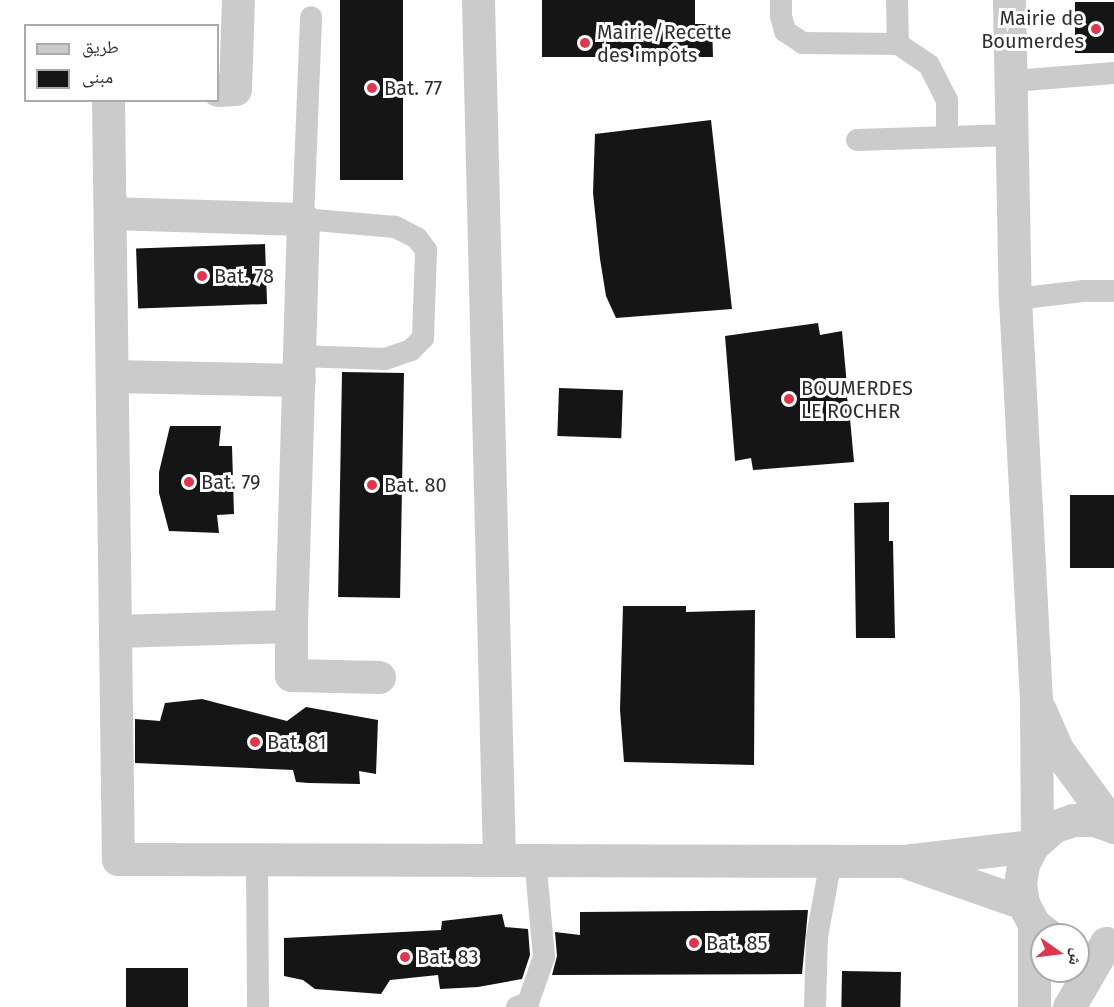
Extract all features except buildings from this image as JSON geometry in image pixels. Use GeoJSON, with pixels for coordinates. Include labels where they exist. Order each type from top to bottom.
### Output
{"type":"FeatureCollection","features":[{"type":"Feature","properties":{"kind":"street"},"geometry":{"type":"LineString","coordinates":[[219,90],[235,89],[238,0]]}},
{"type":"Feature","properties":{"kind":"street"},"geometry":{"type":"LineString","coordinates":[[478,0],[499,859]]}},
{"type":"Feature","properties":{"kind":"street"},"geometry":{"type":"LineString","coordinates":[[1010,0],[1015,299],[1036,702],[1034,843]]}},
{"type":"Feature","properties":{"kind":"street"},"geometry":{"type":"LineString","coordinates":[[108,102],[118,859],[904,861],[1034,843]]}},
{"type":"Feature","properties":{"kind":"street"},"geometry":{"type":"LineString","coordinates":[[110,213],[303,219],[291,675],[379,676]]}},
{"type":"Feature","properties":{"kind":"street"},"geometry":{"type":"LineString","coordinates":[[112,376],[299,368]]}},
{"type":"Feature","properties":{"kind":"street"},"geometry":{"type":"LineString","coordinates":[[115,631],[291,627]]}},
{"type":"Feature","properties":{"kind":"street"},"geometry":{"type":"LineString","coordinates":[[1036,702],[1058,749],[1114,827]]}},
{"type":"Feature","properties":{"kind":"street"},"geometry":{"type":"LineString","coordinates":[[1034,1007],[1035,921],[1020,884],[1023,864],[1034,843],[1053,827],[1073,820],[1094,820],[1114,827]]}},
{"type":"Feature","properties":{"kind":"street"},"geometry":{"type":"LineString","coordinates":[[904,861],[1035,921]]}},
{"type":"Feature","properties":{"kind":"street"},"geometry":{"type":"LineString","coordinates":[[1069,1007],[1099,943]]}},
{"type":"Feature","properties":{"kind":"lane"},"geometry":{"type":"LineString","coordinates":[[781,0],[781,16],[785,31],[802,43],[898,44],[929,65],[947,100],[947,137]]}},
{"type":"Feature","properties":{"kind":"lane"},"geometry":{"type":"LineString","coordinates":[[897,0],[898,44]]}},
{"type":"Feature","properties":{"kind":"lane"},"geometry":{"type":"LineString","coordinates":[[299,368],[385,360],[411,350],[423,338],[426,261],[426,250],[417,238],[395,226],[303,219],[311,17]]}},
{"type":"Feature","properties":{"kind":"lane"},"geometry":{"type":"LineString","coordinates":[[1012,81],[1114,73]]}},
{"type":"Feature","properties":{"kind":"lane"},"geometry":{"type":"LineString","coordinates":[[857,140],[1013,135]]}},
{"type":"Feature","properties":{"kind":"lane"},"geometry":{"type":"LineString","coordinates":[[1015,299],[1083,291],[1114,291]]}},
{"type":"Feature","properties":{"kind":"lane"},"geometry":{"type":"LineString","coordinates":[[257,859],[258,1007]]}},
{"type":"Feature","properties":{"kind":"lane"},"geometry":{"type":"LineString","coordinates":[[528,1006],[544,957],[536,859]]}},
{"type":"Feature","properties":{"kind":"lane"},"geometry":{"type":"LineString","coordinates":[[815,1007],[817,937],[831,860]]}},
{"type":"Feature","properties":{"kind":"place","name":"Mairie de Boumerdes"},"geometry":{"type":"Point","coordinates":[1096,29]}},
{"type":"Feature","properties":{"kind":"place","name":"Mairie/Recette des impôts"},"geometry":{"type":"Point","coordinates":[585,43]}},
{"type":"Feature","properties":{"kind":"place","name":"Bat. 77"},"geometry":{"type":"Point","coordinates":[372,88]}},
{"type":"Feature","properties":{"kind":"place","name":"Bat. 78"},"geometry":{"type":"Point","coordinates":[202,276]}},
{"type":"Feature","properties":{"kind":"place","name":"BOUMERDES LE ROCHER"},"geometry":{"type":"Point","coordinates":[789,399]}},
{"type":"Feature","properties":{"kind":"place","name":"Bat. 79"},"geometry":{"type":"Point","coordinates":[189,482]}},
{"type":"Feature","properties":{"kind":"place","name":"Bat. 80"},"geometry":{"type":"Point","coordinates":[372,485]}},
{"type":"Feature","properties":{"kind":"place","name":"Bat. 81"},"geometry":{"type":"Point","coordinates":[255,742]}},
{"type":"Feature","properties":{"kind":"place","name":"Bat. 85"},"geometry":{"type":"Point","coordinates":[694,943]}},
{"type":"Feature","properties":{"kind":"place","name":"Bat. 83"},"geometry":{"type":"Point","coordinates":[405,957]}}]}
